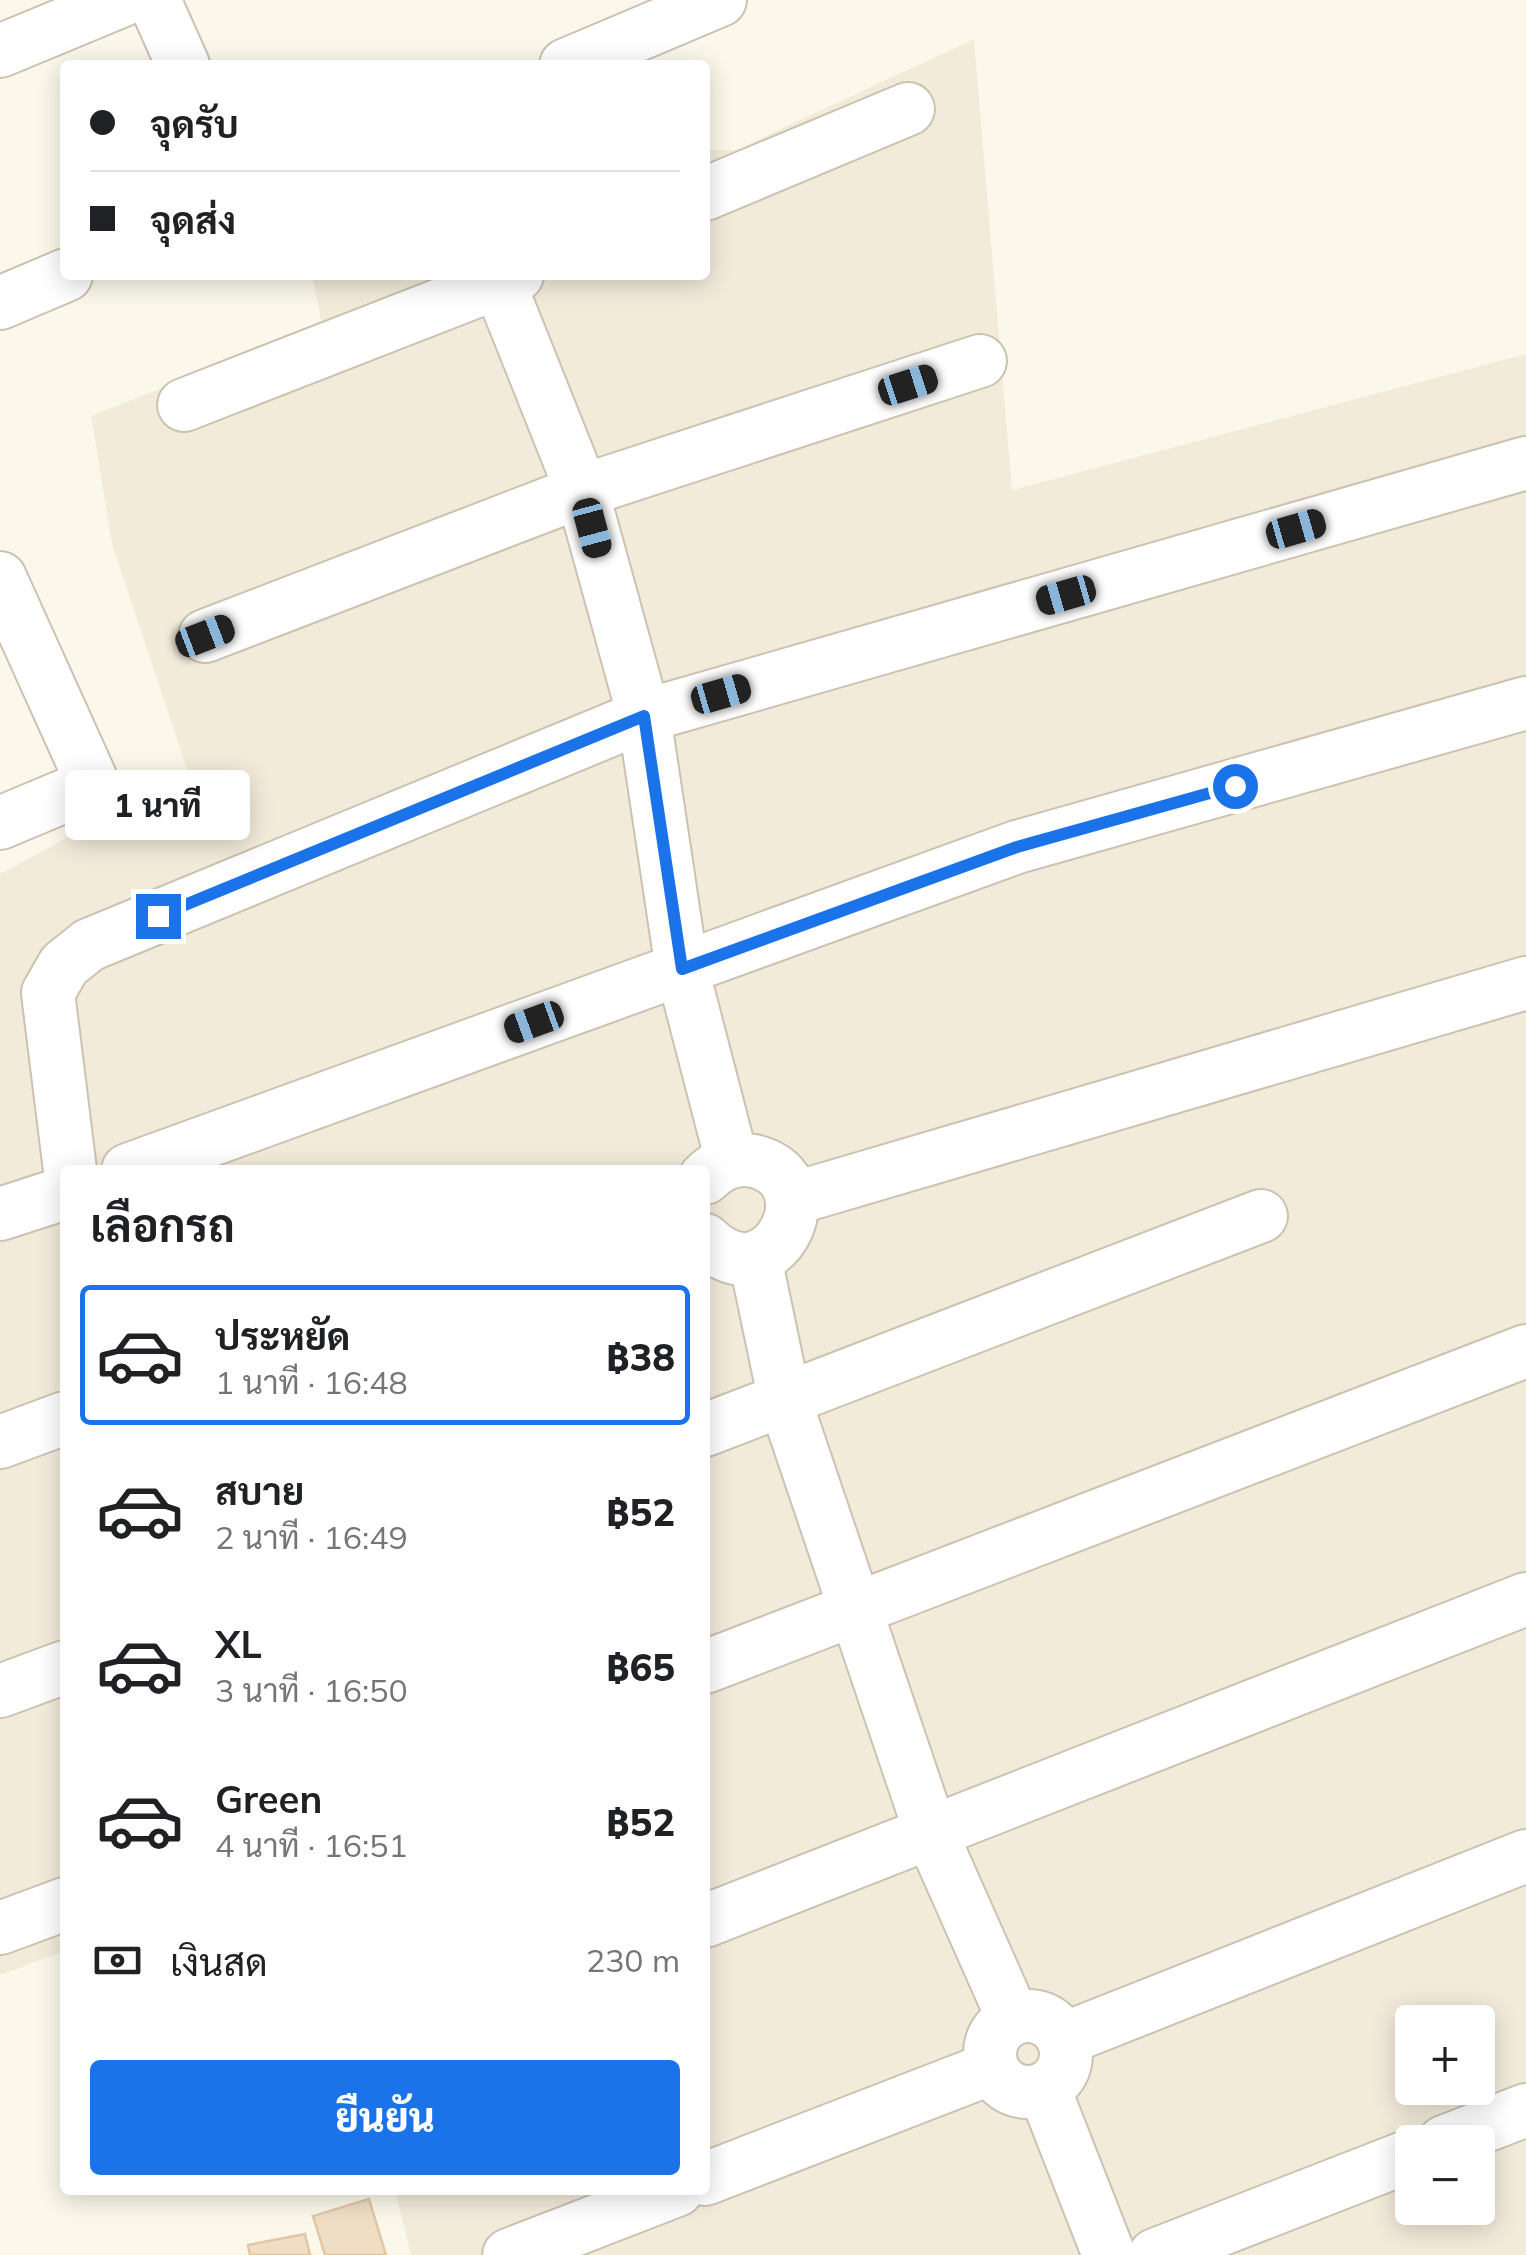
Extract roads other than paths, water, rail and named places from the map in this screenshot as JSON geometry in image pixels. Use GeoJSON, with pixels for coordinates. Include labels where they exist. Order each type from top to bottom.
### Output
{"type":"FeatureCollection","features":[{"type":"Feature","properties":{"kind":"street"},"geometry":{"type":"LineString","coordinates":[[0,51],[122,0]]}},
{"type":"Feature","properties":{"kind":"street"},"geometry":{"type":"LineString","coordinates":[[154,0],[181,60]]}},
{"type":"Feature","properties":{"kind":"street"},"geometry":{"type":"LineString","coordinates":[[578,60],[720,0]]}},
{"type":"Feature","properties":{"kind":"street"},"geometry":{"type":"LineString","coordinates":[[710,192],[908,109]]}},
{"type":"Feature","properties":{"kind":"street"},"geometry":{"type":"LineString","coordinates":[[0,303],[60,278]]}},
{"type":"Feature","properties":{"kind":"street"},"geometry":{"type":"LineString","coordinates":[[184,404],[505,280]]}},
{"type":"Feature","properties":{"kind":"street"},"geometry":{"type":"LineString","coordinates":[[508,280],[582,490],[644,716],[682,969],[718,1170],[752,1160],[770,1167],[784,1181],[792,1199],[791,1224],[777,1246],[755,1258],[734,1258],[710,1243]]}},
{"type":"Feature","properties":{"kind":"street"},"geometry":{"type":"LineString","coordinates":[[205,636],[582,490],[980,361]]}},
{"type":"Feature","properties":{"kind":"street"},"geometry":{"type":"LineString","coordinates":[[69,1165],[48,993],[64,964],[89,945],[644,716],[1526,463]]}},
{"type":"Feature","properties":{"kind":"street"},"geometry":{"type":"LineString","coordinates":[[0,578],[92,784],[0,823]]}},
{"type":"Feature","properties":{"kind":"street"},"geometry":{"type":"LineString","coordinates":[[142,1165],[1017,847],[1526,703]]}},
{"type":"Feature","properties":{"kind":"street"},"geometry":{"type":"LineString","coordinates":[[792,1199],[1526,983]]}},
{"type":"Feature","properties":{"kind":"street"},"geometry":{"type":"LineString","coordinates":[[0,1214],[60,1194]]}},
{"type":"Feature","properties":{"kind":"street"},"geometry":{"type":"LineString","coordinates":[[710,1428],[1261,1216]]}},
{"type":"Feature","properties":{"kind":"street"},"geometry":{"type":"LineString","coordinates":[[755,1258],[786,1401],[931,1834],[1013,2018]]}},
{"type":"Feature","properties":{"kind":"street"},"geometry":{"type":"LineString","coordinates":[[710,1666],[1526,1352]]}},
{"type":"Feature","properties":{"kind":"street"},"geometry":{"type":"LineString","coordinates":[[0,1442],[60,1420]]}},
{"type":"Feature","properties":{"kind":"street"},"geometry":{"type":"LineString","coordinates":[[710,1919],[1526,1599]]}},
{"type":"Feature","properties":{"kind":"street"},"geometry":{"type":"LineString","coordinates":[[0,1691],[60,1669]]}},
{"type":"Feature","properties":{"kind":"street"},"geometry":{"type":"LineString","coordinates":[[1064,2039],[1526,1856]]}},
{"type":"Feature","properties":{"kind":"street"},"geometry":{"type":"LineString","coordinates":[[0,1928],[60,1906]]}},
{"type":"Feature","properties":{"kind":"street"},"geometry":{"type":"LineString","coordinates":[[1013,2018],[1043,2018],[1064,2039],[1064,2068],[1044,2090],[1013,2090],[992,2068],[992,2039],[1013,2018]]}},
{"type":"Feature","properties":{"kind":"street"},"geometry":{"type":"LineString","coordinates":[[710,2177],[992,2068]]}},
{"type":"Feature","properties":{"kind":"street"},"geometry":{"type":"LineString","coordinates":[[1044,2090],[1108,2255]]}},
{"type":"Feature","properties":{"kind":"street"},"geometry":{"type":"LineString","coordinates":[[1488,2125],[1526,2110]]}},
{"type":"Feature","properties":{"kind":"street"},"geometry":{"type":"LineString","coordinates":[[1155,2255],[1395,2162]]}},
{"type":"Feature","properties":{"kind":"street"},"geometry":{"type":"LineString","coordinates":[[509,2255],[664,2195]]}}]}
